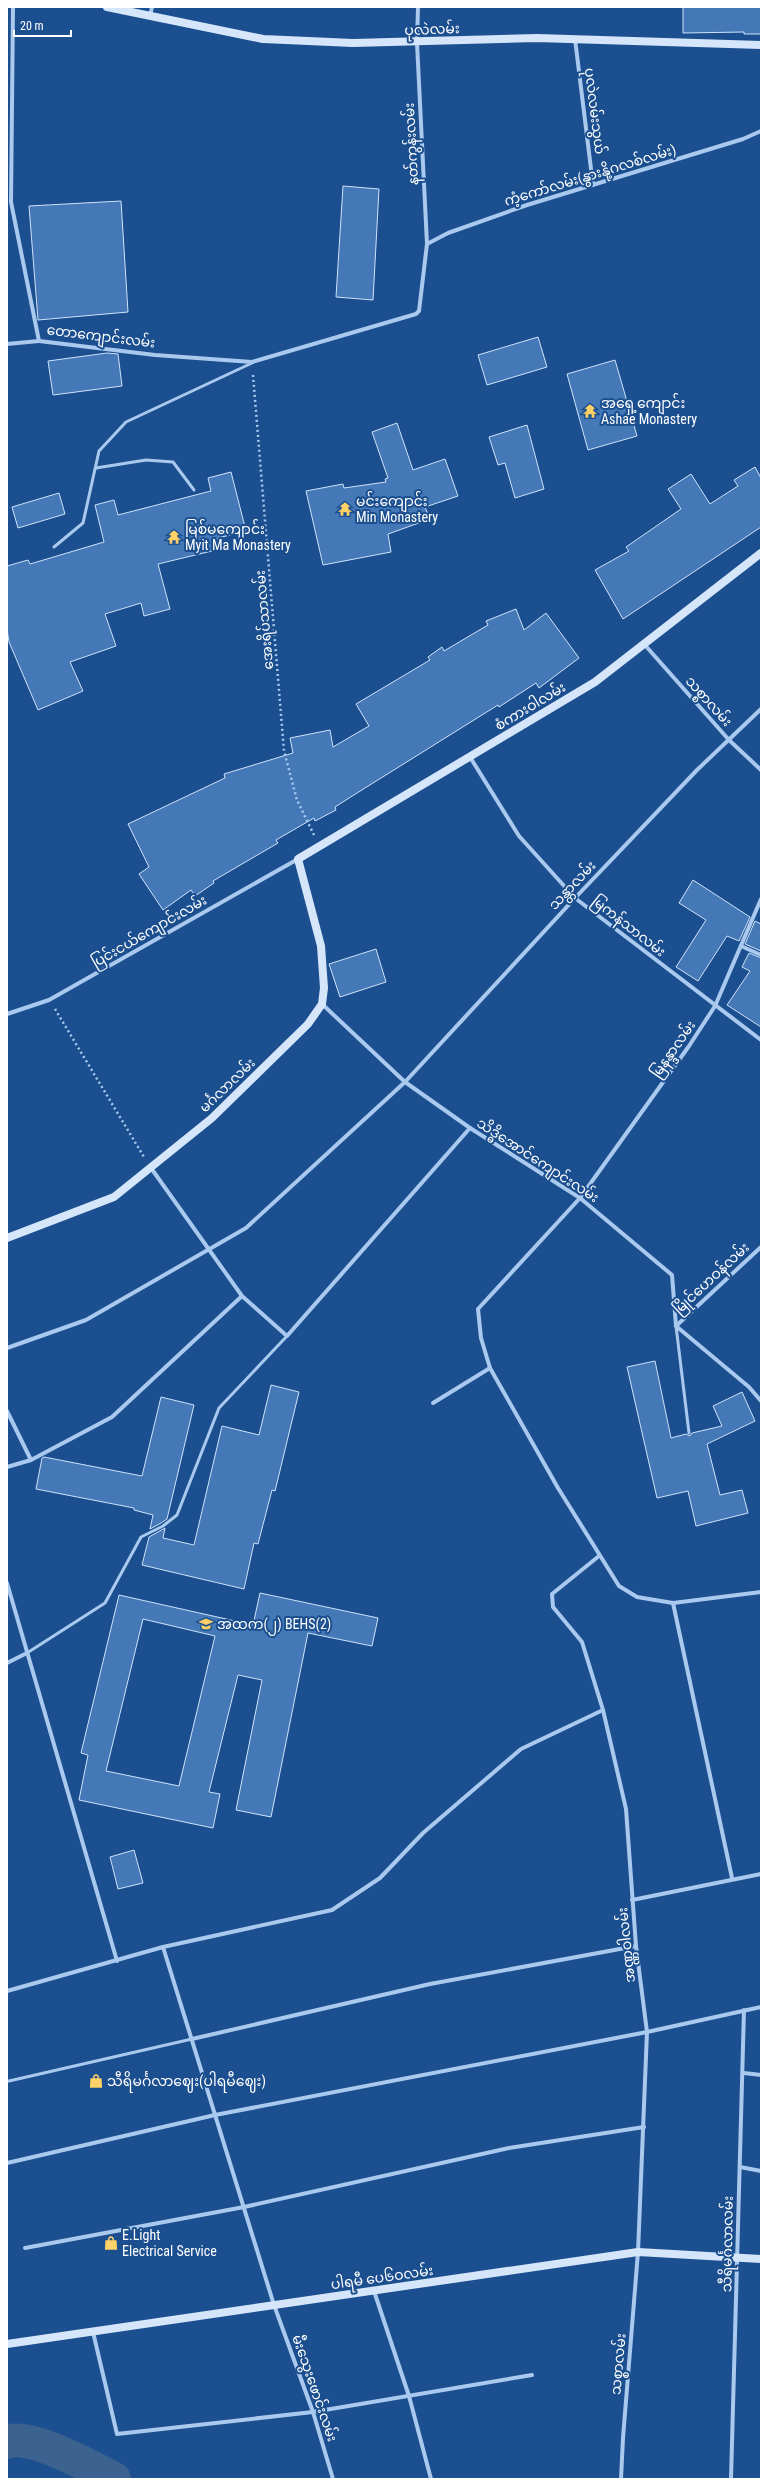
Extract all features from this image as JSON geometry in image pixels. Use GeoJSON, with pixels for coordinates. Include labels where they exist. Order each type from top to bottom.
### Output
{"type":"FeatureCollection","features":[{"type":"Feature","properties":{"kind":"main road","name":"ပုလဲလမ်း"},"geometry":{"type":"LineString","coordinates":[[107,7],[263,39],[353,43],[575,39],[761,45]]}},
{"type":"Feature","properties":{"kind":"main road","name":"စံကားဝါလမ်း"},"geometry":{"type":"LineString","coordinates":[[298,858],[595,682],[761,553]]}},
{"type":"Feature","properties":{"kind":"main road"},"geometry":{"type":"LineString","coordinates":[[298,858],[321,946],[324,988],[322,1004]]}},
{"type":"Feature","properties":{"kind":"main road","name":"မင်္ဂလာလမ်း"},"geometry":{"type":"LineString","coordinates":[[7,1238],[114,1197],[212,1118],[308,1024],[322,1004]]}},
{"type":"Feature","properties":{"kind":"main road","name":"ပါရမီ ပေ၆ဝလမ်း"},"geometry":{"type":"LineString","coordinates":[[7,2344],[638,2252],[738,2256],[761,2259]]}},
{"type":"Feature","properties":{"kind":"street","name":"တောကျောင်းလမ်း"},"geometry":{"type":"LineString","coordinates":[[13,7],[9,193],[39,341],[155,354],[252,362],[416,314],[420,308],[427,244]]}},
{"type":"Feature","properties":{"kind":"street"},"geometry":{"type":"LineString","coordinates":[[150,17],[152,7]]}},
{"type":"Feature","properties":{"kind":"street","name":"နတ်ကွန်းလမ်း"},"geometry":{"type":"LineString","coordinates":[[418,7],[417,43],[427,244]]}},
{"type":"Feature","properties":{"kind":"street","name":"ပုလဲလမ်းသွယ်"},"geometry":{"type":"LineString","coordinates":[[575,39],[593,185]]}},
{"type":"Feature","properties":{"kind":"street"},"geometry":{"type":"LineString","coordinates":[[7,78],[12,78]]}},
{"type":"Feature","properties":{"kind":"street","name":"ကံ့ကော်လမ်း(နွားနို့ဂလစ်လမ်း)"},"geometry":{"type":"LineString","coordinates":[[427,244],[448,233],[593,185],[743,139],[761,130]]}},
{"type":"Feature","properties":{"kind":"street"},"geometry":{"type":"LineString","coordinates":[[7,344],[39,341]]}},
{"type":"Feature","properties":{"kind":"street","name":"သစ္စာလမ်း"},"geometry":{"type":"LineString","coordinates":[[644,644],[729,740],[761,770]]}},
{"type":"Feature","properties":{"kind":"street","name":"သန္တာလမ်း"},"geometry":{"type":"LineString","coordinates":[[7,1348],[86,1320],[246,1228],[405,1082],[574,898],[697,770],[761,709]]}},
{"type":"Feature","properties":{"kind":"street","name":"မြကန်သာလမ်း"},"geometry":{"type":"LineString","coordinates":[[470,757],[519,836],[574,898],[761,1040]]}},
{"type":"Feature","properties":{"kind":"street","name":"ပြင်းငယ်ကျောင်းလမ်း"},"geometry":{"type":"LineString","coordinates":[[7,1014],[49,1000],[298,858]]}},
{"type":"Feature","properties":{"kind":"street","name":"မြနန္ဒာလမ်း"},"geometry":{"type":"LineString","coordinates":[[490,1368],[481,1338],[478,1309],[580,1198],[715,1006],[761,899]]}},
{"type":"Feature","properties":{"kind":"street"},"geometry":{"type":"LineString","coordinates":[[741,946],[761,955]]}},
{"type":"Feature","properties":{"kind":"street","name":"သိဒ္ဓိအောင်ကျောင်းလမ်း"},"geometry":{"type":"LineString","coordinates":[[322,1004],[405,1082],[470,1128],[580,1198],[672,1275],[676,1326]]}},
{"type":"Feature","properties":{"kind":"street"},"geometry":{"type":"LineString","coordinates":[[151,1168],[242,1296],[287,1336],[470,1128]]}},
{"type":"Feature","properties":{"kind":"street","name":"မြိုင်ဟေဝန်လမ်း"},"geometry":{"type":"LineString","coordinates":[[676,1326],[761,1247]]}},
{"type":"Feature","properties":{"kind":"street"},"geometry":{"type":"LineString","coordinates":[[7,1467],[31,1460],[112,1417],[242,1296]]}},
{"type":"Feature","properties":{"kind":"street"},"geometry":{"type":"LineString","coordinates":[[676,1326],[749,1387],[761,1401]]}},
{"type":"Feature","properties":{"kind":"street"},"geometry":{"type":"LineString","coordinates":[[433,1403],[490,1368],[558,1488],[619,1586],[637,1597],[673,1602],[761,1592]]}},
{"type":"Feature","properties":{"kind":"street"},"geometry":{"type":"LineString","coordinates":[[7,1411],[31,1460]]}},
{"type":"Feature","properties":{"kind":"street","name":"အဏ္ဏဝါလမ်း"},"geometry":{"type":"LineString","coordinates":[[600,1556],[552,1594],[553,1607],[582,1642],[603,1710],[626,1809],[636,1946],[647,2032],[638,2252]]}},
{"type":"Feature","properties":{"kind":"street"},"geometry":{"type":"LineString","coordinates":[[7,1583],[117,1961]]}},
{"type":"Feature","properties":{"kind":"street"},"geometry":{"type":"LineString","coordinates":[[673,1602],[732,1878]]}},
{"type":"Feature","properties":{"kind":"street"},"geometry":{"type":"LineString","coordinates":[[7,1663],[27,1653]]}},
{"type":"Feature","properties":{"kind":"street"},"geometry":{"type":"LineString","coordinates":[[7,1991],[163,1947],[332,1910],[380,1878],[423,1833],[521,1749],[603,1710]]}},
{"type":"Feature","properties":{"kind":"street"},"geometry":{"type":"LineString","coordinates":[[632,1900],[732,1878],[761,1874]]}},
{"type":"Feature","properties":{"kind":"street"},"geometry":{"type":"LineString","coordinates":[[192,2038],[430,1984],[636,1946]]}},
{"type":"Feature","properties":{"kind":"street","name":"မီးသွေးဖောင်းလမ်း"},"geometry":{"type":"LineString","coordinates":[[163,1947],[274,2305],[313,2412],[333,2479]]}},
{"type":"Feature","properties":{"kind":"street"},"geometry":{"type":"LineString","coordinates":[[7,2163],[215,2115],[647,2032],[761,2007]]}},
{"type":"Feature","properties":{"kind":"street","name":"သီရိမင်္ဂလာလမ်း"},"geometry":{"type":"LineString","coordinates":[[730,2479],[744,2073],[744,2010]]}},
{"type":"Feature","properties":{"kind":"street"},"geometry":{"type":"LineString","coordinates":[[744,2073],[761,2075]]}},
{"type":"Feature","properties":{"kind":"street"},"geometry":{"type":"LineString","coordinates":[[24,2248],[244,2207],[509,2148],[644,2126]]}},
{"type":"Feature","properties":{"kind":"street"},"geometry":{"type":"LineString","coordinates":[[740,2167],[761,2170]]}},
{"type":"Feature","properties":{"kind":"street","name":"သစ္စာလမ်း"},"geometry":{"type":"LineString","coordinates":[[621,2479],[638,2252]]}},
{"type":"Feature","properties":{"kind":"street"},"geometry":{"type":"LineString","coordinates":[[374,2291],[409,2396],[431,2479]]}},
{"type":"Feature","properties":{"kind":"street"},"geometry":{"type":"LineString","coordinates":[[93,2331],[117,2434],[313,2412],[532,2375]]}},
{"type":"Feature","properties":{"kind":"lane"},"geometry":{"type":"LineString","coordinates":[[54,547],[83,523],[99,451],[126,422],[252,362]]}},
{"type":"Feature","properties":{"kind":"lane"},"geometry":{"type":"LineString","coordinates":[[96,468],[146,460],[173,462],[194,490]]}},
{"type":"Feature","properties":{"kind":"lane"},"geometry":{"type":"LineString","coordinates":[[676,1326],[689,1433]]}},
{"type":"Feature","properties":{"kind":"lane"},"geometry":{"type":"LineString","coordinates":[[27,1653],[105,1603],[140,1537],[163,1526],[177,1515],[219,1408],[287,1336]]}},
{"type":"Feature","properties":{"kind":"lane"},"geometry":{"type":"LineString","coordinates":[[9,2081],[192,2038]]}},
{"type":"Feature","properties":{"kind":"path","name":"အေးရိပ်သာလမ်း"},"geometry":{"type":"LineString","coordinates":[[252,362],[284,751],[297,800],[320,846]]}},
{"type":"Feature","properties":{"kind":"path"},"geometry":{"type":"LineString","coordinates":[[49,1000],[151,1168]]}},
{"type":"Feature","properties":{"kind":"building"},"geometry":{"type":"Polygon","coordinates":[[[683,7],[761,7],[761,34],[744,34],[744,32],[683,33],[683,7]]]}},
{"type":"Feature","properties":{"kind":"building"},"geometry":{"type":"Polygon","coordinates":[[[343,186],[379,189],[373,300],[336,297],[343,186]]]}},
{"type":"Feature","properties":{"kind":"building"},"geometry":{"type":"Polygon","coordinates":[[[121,201],[128,312],[38,320],[29,206],[121,201]]]}},
{"type":"Feature","properties":{"kind":"building"},"geometry":{"type":"Polygon","coordinates":[[[538,337],[547,367],[487,385],[478,355],[538,337]]]}},
{"type":"Feature","properties":{"kind":"building"},"geometry":{"type":"Polygon","coordinates":[[[107,353],[118,354],[122,386],[53,395],[48,361],[107,353]]]}},
{"type":"Feature","properties":{"kind":"building"},"geometry":{"type":"Polygon","coordinates":[[[615,360],[637,436],[588,450],[567,374],[615,360]]]}},
{"type":"Feature","properties":{"kind":"building"},"geometry":{"type":"Polygon","coordinates":[[[397,423],[413,470],[445,459],[458,496],[425,507],[430,519],[388,534],[391,552],[323,565],[306,491],[343,484],[344,488],[386,482],[385,479],[388,478],[372,432],[397,423]]]}},
{"type":"Feature","properties":{"kind":"building"},"geometry":{"type":"Polygon","coordinates":[[[527,425],[544,489],[515,498],[505,463],[498,465],[489,437],[527,425]]]}},
{"type":"Feature","properties":{"kind":"building"},"geometry":{"type":"Polygon","coordinates":[[[755,467],[761,478],[761,527],[623,619],[595,570],[629,551],[626,547],[681,509],[668,489],[691,474],[710,504],[738,486],[734,480],[755,467]]]}},
{"type":"Feature","properties":{"kind":"building"},"geometry":{"type":"Polygon","coordinates":[[[231,472],[246,531],[218,538],[220,549],[158,564],[170,609],[144,616],[141,603],[105,614],[116,646],[70,662],[83,691],[38,710],[9,642],[7,629],[7,566],[28,560],[30,564],[104,542],[95,505],[114,500],[118,515],[211,491],[208,478],[231,472]]]}},
{"type":"Feature","properties":{"kind":"building"},"geometry":{"type":"Polygon","coordinates":[[[59,493],[65,514],[18,528],[12,507],[59,493]]]}},
{"type":"Feature","properties":{"kind":"building"},"geometry":{"type":"Polygon","coordinates":[[[516,609],[524,630],[546,613],[579,658],[539,688],[536,683],[499,707],[498,705],[335,807],[336,810],[315,821],[314,818],[276,840],[278,843],[213,881],[214,883],[195,896],[191,890],[163,910],[139,874],[149,867],[128,824],[225,778],[224,774],[293,753],[290,738],[330,730],[333,747],[369,726],[356,704],[430,660],[428,657],[442,647],[444,651],[488,625],[486,621],[516,609]]]}},
{"type":"Feature","properties":{"kind":"building"},"geometry":{"type":"Polygon","coordinates":[[[693,880],[750,917],[739,941],[727,936],[698,981],[676,967],[706,920],[679,903],[693,880]]]}},
{"type":"Feature","properties":{"kind":"building"},"geometry":{"type":"Polygon","coordinates":[[[755,921],[761,924],[761,951],[745,944],[755,921]]]}},
{"type":"Feature","properties":{"kind":"building"},"geometry":{"type":"Polygon","coordinates":[[[376,949],[386,982],[340,997],[329,964],[376,949]]]}},
{"type":"Feature","properties":{"kind":"building"},"geometry":{"type":"Polygon","coordinates":[[[749,953],[761,958],[761,1027],[727,1005],[750,971],[742,967],[749,953]]]}},
{"type":"Feature","properties":{"kind":"building"},"geometry":{"type":"Polygon","coordinates":[[[655,1361],[671,1438],[686,1434],[690,1436],[692,1433],[722,1426],[713,1406],[742,1392],[755,1421],[707,1444],[720,1495],[742,1490],[748,1513],[696,1526],[688,1491],[657,1498],[627,1367],[655,1361]]]}},
{"type":"Feature","properties":{"kind":"building"},"geometry":{"type":"Polygon","coordinates":[[[271,1385],[299,1392],[275,1491],[272,1490],[258,1544],[254,1543],[244,1589],[142,1565],[149,1537],[165,1528],[163,1538],[194,1545],[222,1426],[259,1435],[271,1385]]]}},
{"type":"Feature","properties":{"kind":"building"},"geometry":{"type":"Polygon","coordinates":[[[161,1397],[194,1405],[167,1519],[150,1529],[153,1515],[134,1510],[134,1508],[36,1489],[42,1458],[44,1457],[142,1476],[161,1397]]]}},
{"type":"Feature","properties":{"kind":"building"},"geometry":{"type":"Polygon","coordinates":[[[260,1593],[378,1618],[372,1646],[308,1633],[271,1817],[236,1810],[262,1680],[238,1675],[209,1792],[220,1794],[213,1828],[79,1800],[88,1755],[81,1753],[119,1595],[253,1625],[260,1593]],[[143,1619],[106,1771],[179,1786],[215,1636],[143,1619]]]}},
{"type":"Feature","properties":{"kind":"building"},"geometry":{"type":"Polygon","coordinates":[[[134,1850],[143,1883],[118,1889],[110,1857],[134,1850]]]}},
{"type":"Feature","properties":{"kind":"waterway"},"geometry":{"type":"LineString","coordinates":[[7,2442],[17,2440],[45,2446],[114,2479]]}},
{"type":"Feature","properties":{"kind":"place","name":"အရှေ့ကျောင်း Ashae Monastery"},"geometry":{"type":"Point","coordinates":[590,411]}},
{"type":"Feature","properties":{"kind":"place","name":"မင်းကျောင်း Min Monastery"},"geometry":{"type":"Point","coordinates":[345,509]}},
{"type":"Feature","properties":{"kind":"place","name":"မြစ်မကျောင်း Myit Ma Monastery"},"geometry":{"type":"Point","coordinates":[174,537]}},
{"type":"Feature","properties":{"kind":"place","name":"အထက(၂) BEHS(2)"},"geometry":{"type":"Point","coordinates":[206,1624]}},
{"type":"Feature","properties":{"kind":"place","name":"သီရိမင်္ဂလာဈေး(ပါရမီဈေး)"},"geometry":{"type":"Point","coordinates":[96,2081]}},
{"type":"Feature","properties":{"kind":"place","name":"E.Light Electrical Service"},"geometry":{"type":"Point","coordinates":[111,2243]}}]}
